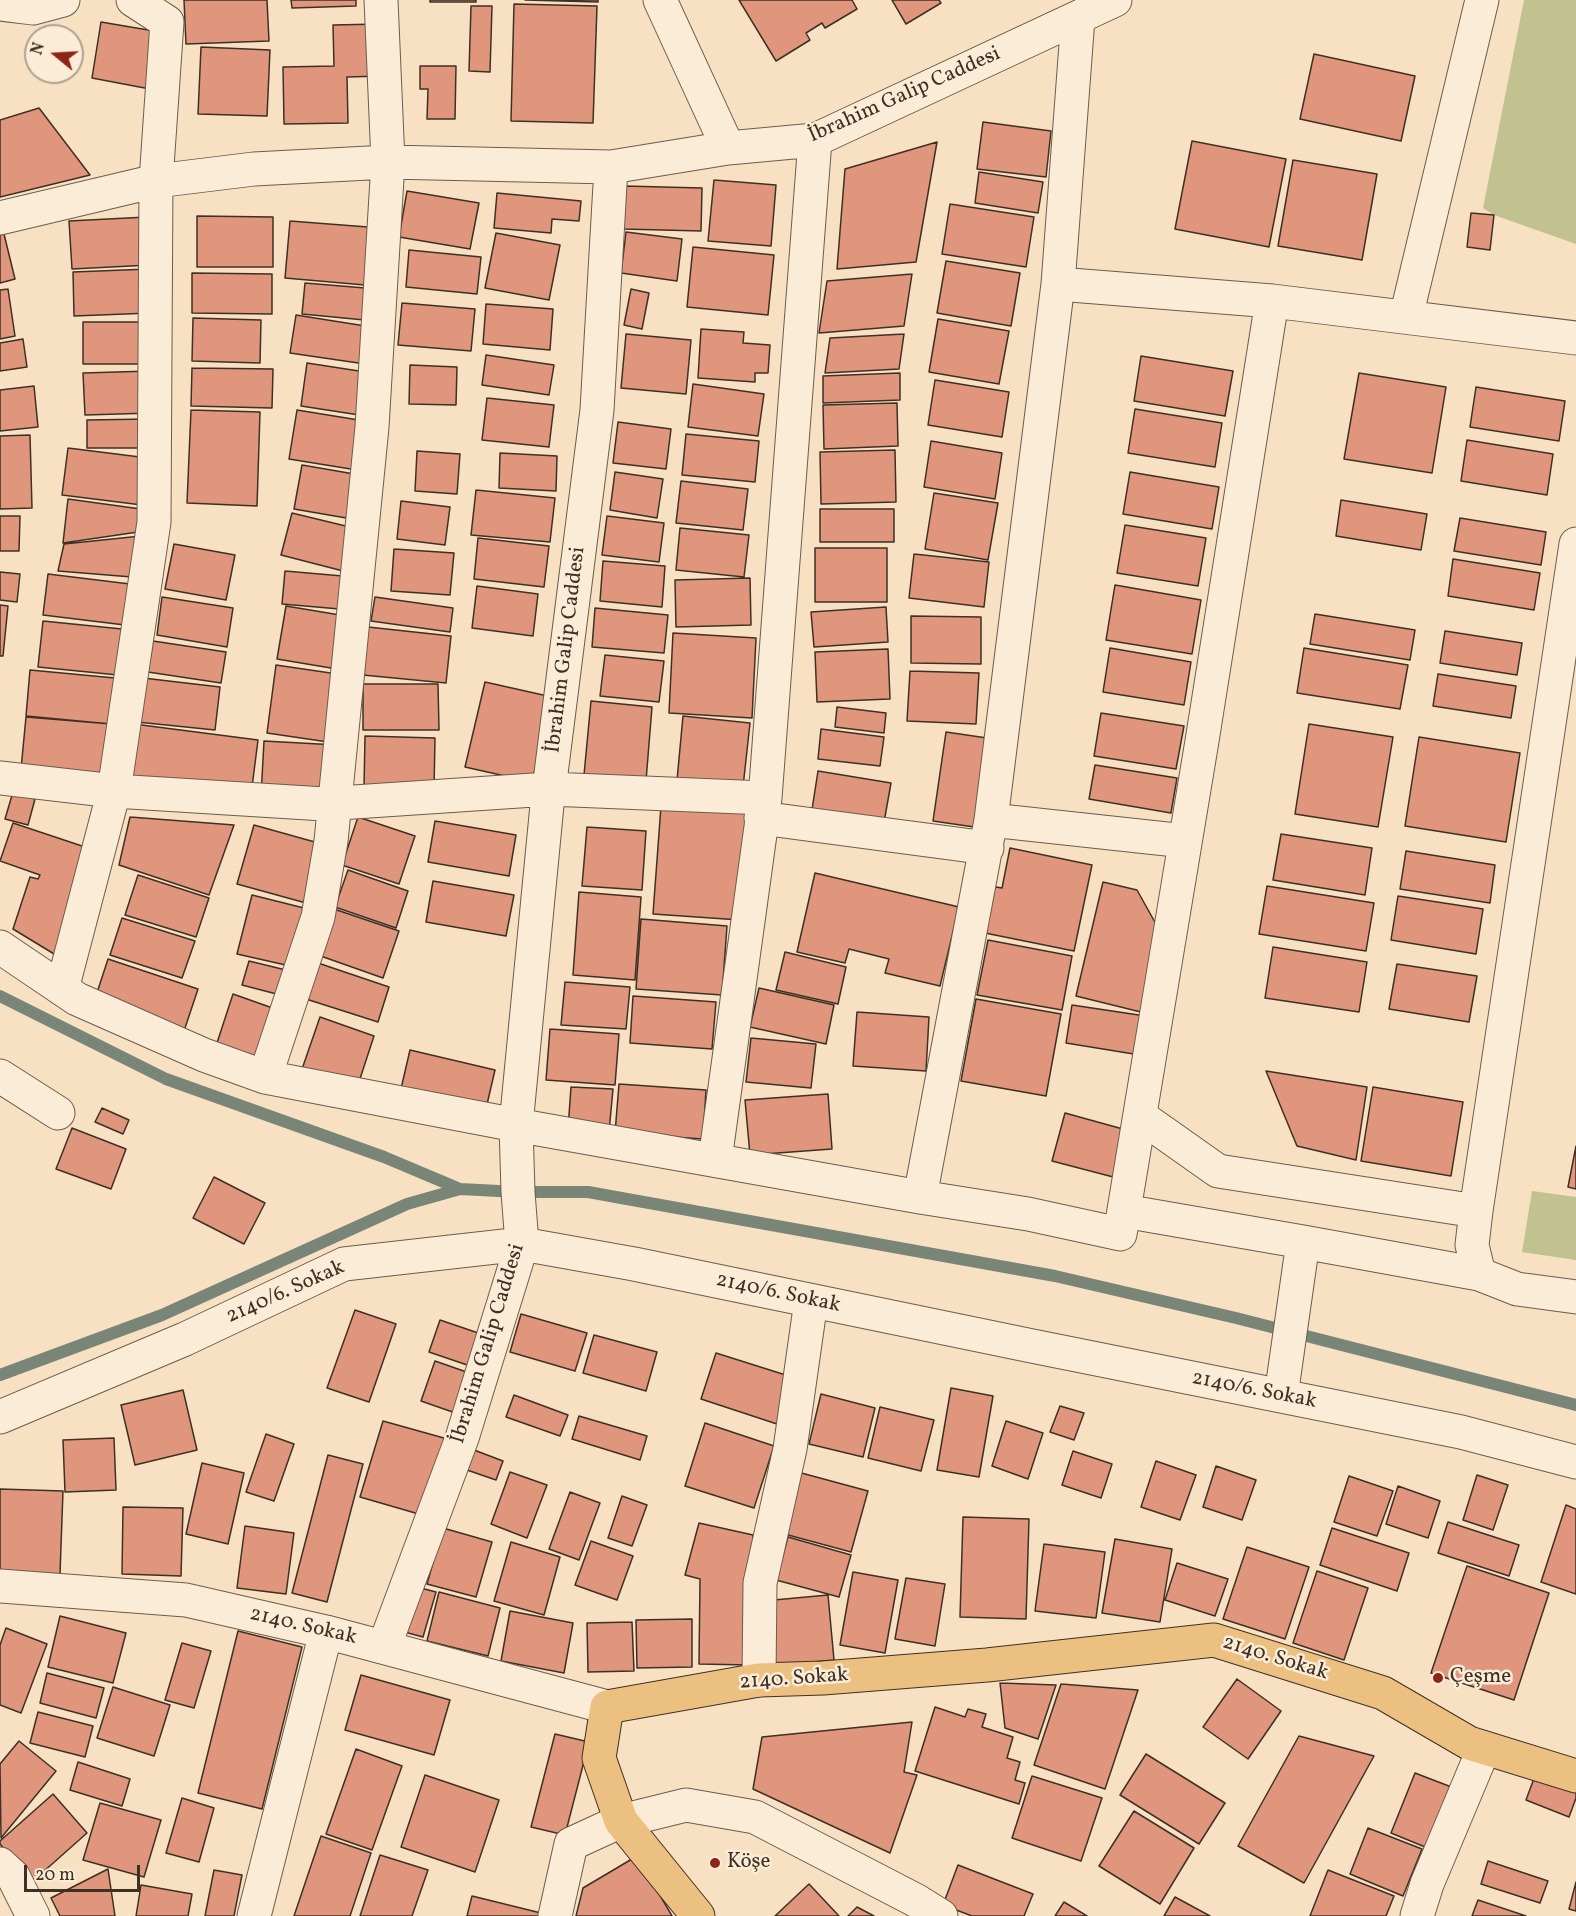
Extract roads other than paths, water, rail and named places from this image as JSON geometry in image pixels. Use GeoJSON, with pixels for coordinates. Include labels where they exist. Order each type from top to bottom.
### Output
{"type":"FeatureCollection","features":[{"type":"Feature","properties":{"kind":"main road","name":"2140. Sokak"},"geometry":{"type":"LineString","coordinates":[[607,1707],[759,1680],[823,1678],[987,1665],[1214,1640],[1383,1693],[1468,1743],[1576,1776]]}},
{"type":"Feature","properties":{"kind":"main road"},"geometry":{"type":"LineString","coordinates":[[607,1707],[599,1758],[621,1821],[698,1916]]}},
{"type":"Feature","properties":{"kind":"street"},"geometry":{"type":"LineString","coordinates":[[0,4],[33,8],[63,0]]}},
{"type":"Feature","properties":{"kind":"street"},"geometry":{"type":"LineString","coordinates":[[63,989],[114,791],[154,522],[156,181],[167,22],[133,0]]}},
{"type":"Feature","properties":{"kind":"street"},"geometry":{"type":"LineString","coordinates":[[265,1077],[318,917],[331,841],[372,427],[388,162],[381,0]]}},
{"type":"Feature","properties":{"kind":"street"},"geometry":{"type":"LineString","coordinates":[[660,0],[728,148]]}},
{"type":"Feature","properties":{"kind":"street","name":"İbrahim Galip Caddesi"},"geometry":{"type":"LineString","coordinates":[[384,1647],[462,1438],[522,1244],[516,1125],[549,789],[597,410],[611,167],[728,148],[815,140],[1115,0]]}},
{"type":"Feature","properties":{"kind":"street"},"geometry":{"type":"LineString","coordinates":[[1406,317],[1482,0]]}},
{"type":"Feature","properties":{"kind":"street"},"geometry":{"type":"LineString","coordinates":[[920,1197],[989,834],[1058,284],[1078,18]]}},
{"type":"Feature","properties":{"kind":"street"},"geometry":{"type":"LineString","coordinates":[[715,1160],[763,808],[815,140]]}},
{"type":"Feature","properties":{"kind":"street"},"geometry":{"type":"LineString","coordinates":[[0,218],[156,181],[254,169],[388,162],[611,167]]}},
{"type":"Feature","properties":{"kind":"street"},"geometry":{"type":"LineString","coordinates":[[1058,284],[1272,301],[1576,338]]}},
{"type":"Feature","properties":{"kind":"street"},"geometry":{"type":"LineString","coordinates":[[0,947],[77,999],[204,1054],[265,1077],[516,1125],[1028,1214],[1120,1234],[1272,301]]}},
{"type":"Feature","properties":{"kind":"street"},"geometry":{"type":"LineString","coordinates":[[1479,1274],[1472,1245],[1476,1211],[1576,544]]}},
{"type":"Feature","properties":{"kind":"street"},"geometry":{"type":"LineString","coordinates":[[0,778],[114,791],[335,803],[549,789],[763,808],[989,834],[1185,841]]}},
{"type":"Feature","properties":{"kind":"street"},"geometry":{"type":"LineString","coordinates":[[0,1076],[58,1113]]}},
{"type":"Feature","properties":{"kind":"street"},"geometry":{"type":"LineString","coordinates":[[1140,1116],[1218,1171],[1476,1211]]}},
{"type":"Feature","properties":{"kind":"street"},"geometry":{"type":"LineString","coordinates":[[1124,1211],[1479,1274],[1517,1289],[1576,1297]]}},
{"type":"Feature","properties":{"kind":"street"},"geometry":{"type":"LineString","coordinates":[[1281,1396],[1298,1290],[1303,1242]]}},
{"type":"Feature","properties":{"kind":"street","name":"2140/6. Sokak"},"geometry":{"type":"LineString","coordinates":[[0,1417],[185,1339],[344,1264],[522,1244],[634,1264],[1461,1432],[1576,1462]]}},
{"type":"Feature","properties":{"kind":"street"},"geometry":{"type":"LineString","coordinates":[[759,1680],[760,1583],[790,1449],[810,1301]]}},
{"type":"Feature","properties":{"kind":"street","name":"2140. Sokak"},"geometry":{"type":"LineString","coordinates":[[0,1586],[186,1600],[326,1632],[607,1707]]}},
{"type":"Feature","properties":{"kind":"street"},"geometry":{"type":"LineString","coordinates":[[254,1916],[326,1632]]}},
{"type":"Feature","properties":{"kind":"street"},"geometry":{"type":"LineString","coordinates":[[1417,1916],[1427,1884],[1484,1748]]}},
{"type":"Feature","properties":{"kind":"street"},"geometry":{"type":"LineString","coordinates":[[555,1916],[571,1844],[621,1821],[686,1805],[755,1817],[917,1901],[941,1916]]}},
{"type":"Feature","properties":{"kind":"street"},"geometry":{"type":"LineString","coordinates":[[0,1864],[13,1876],[33,1916]]}},
{"type":"Feature","properties":{"kind":"waterway"},"geometry":{"type":"LineString","coordinates":[[0,996],[166,1079],[384,1157],[460,1189]]}},
{"type":"Feature","properties":{"kind":"waterway"},"geometry":{"type":"LineString","coordinates":[[0,1375],[162,1315],[407,1204],[460,1189],[588,1192],[1055,1276],[1236,1318],[1576,1405]]}},
{"type":"Feature","properties":{"kind":"place","name":"Çeşme"},"geometry":{"type":"Point","coordinates":[1438,1678]}},
{"type":"Feature","properties":{"kind":"place","name":"Köşe"},"geometry":{"type":"Point","coordinates":[715,1863]}}]}
